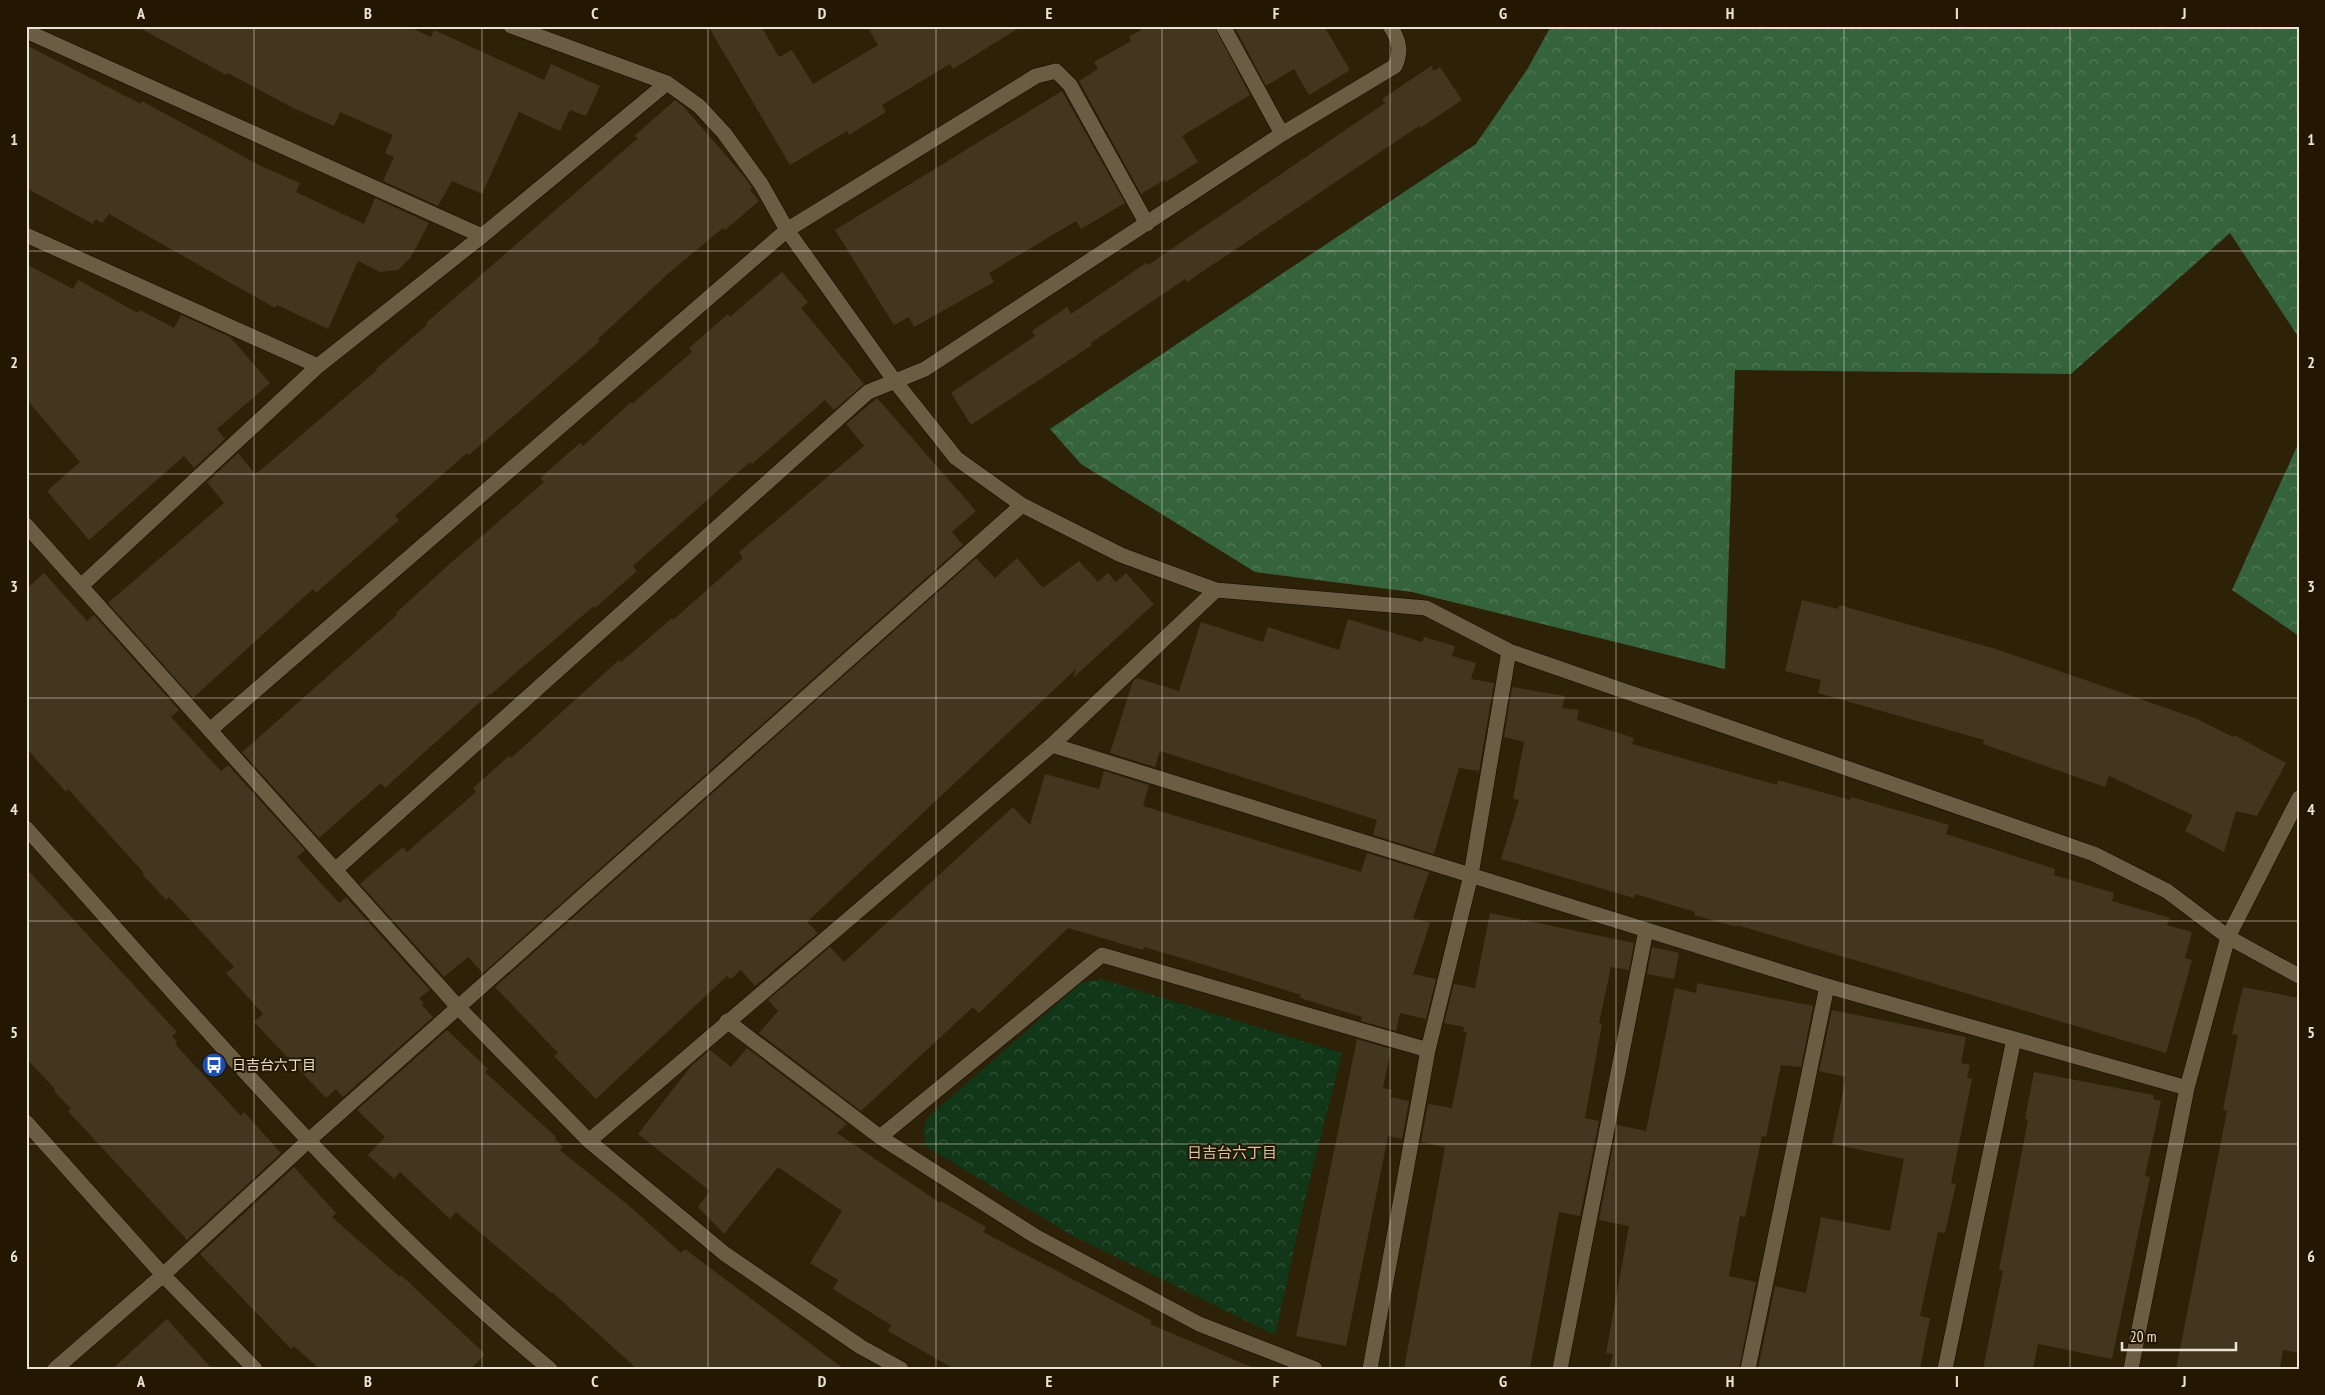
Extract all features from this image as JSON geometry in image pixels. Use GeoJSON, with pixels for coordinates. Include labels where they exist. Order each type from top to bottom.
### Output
{"type":"FeatureCollection","features":[{"type":"Feature","properties":{"kind":"street"},"geometry":{"type":"LineString","coordinates":[[511,26],[667,83],[699,106],[724,133],[761,184],[787,230],[894,380],[956,458],[1022,505],[1121,555],[1216,590],[1426,608],[1509,651],[2094,854],[2167,890],[2228,936],[2299,976]]}},
{"type":"Feature","properties":{"kind":"street"},"geometry":{"type":"LineString","coordinates":[[1223,26],[1282,134]]}},
{"type":"Feature","properties":{"kind":"street"},"geometry":{"type":"LineString","coordinates":[[335,870],[868,392],[925,369],[1282,134],[1395,66],[1400,56],[1398,38],[1390,26]]}},
{"type":"Feature","properties":{"kind":"street"},"geometry":{"type":"LineString","coordinates":[[26,31],[482,236]]}},
{"type":"Feature","properties":{"kind":"street"},"geometry":{"type":"LineString","coordinates":[[210,730],[787,230],[1036,76],[1056,71],[1070,85],[1147,224]]}},
{"type":"Feature","properties":{"kind":"street"},"geometry":{"type":"LineString","coordinates":[[81,586],[318,366],[482,236],[667,83]]}},
{"type":"Feature","properties":{"kind":"street"},"geometry":{"type":"LineString","coordinates":[[26,235],[318,366]]}},
{"type":"Feature","properties":{"kind":"street"},"geometry":{"type":"LineString","coordinates":[[55,1369],[163,1275],[308,1141],[1022,505]]}},
{"type":"Feature","properties":{"kind":"street"},"geometry":{"type":"LineString","coordinates":[[26,525],[458,1007],[589,1141],[725,1254],[861,1347],[901,1369]]}},
{"type":"Feature","properties":{"kind":"street"},"geometry":{"type":"LineString","coordinates":[[589,1141],[1052,745],[1216,590]]}},
{"type":"Feature","properties":{"kind":"street"},"geometry":{"type":"LineString","coordinates":[[1370,1369],[1428,1050],[1471,875],[1509,651]]}},
{"type":"Feature","properties":{"kind":"street"},"geometry":{"type":"LineString","coordinates":[[1052,745],[1827,986],[2187,1088]]}},
{"type":"Feature","properties":{"kind":"street"},"geometry":{"type":"LineString","coordinates":[[2131,1369],[2187,1088],[2228,936],[2299,798]]}},
{"type":"Feature","properties":{"kind":"street"},"geometry":{"type":"LineString","coordinates":[[26,828],[308,1141],[488,1318],[550,1369]]}},
{"type":"Feature","properties":{"kind":"street"},"geometry":{"type":"LineString","coordinates":[[1560,1369],[1646,930]]}},
{"type":"Feature","properties":{"kind":"street"},"geometry":{"type":"LineString","coordinates":[[880,1137],[1102,955],[1428,1050]]}},
{"type":"Feature","properties":{"kind":"street"},"geometry":{"type":"LineString","coordinates":[[1748,1369],[1827,986]]}},
{"type":"Feature","properties":{"kind":"street"},"geometry":{"type":"LineString","coordinates":[[727,1021],[880,1137],[1035,1236],[1199,1324],[1315,1369]]}},
{"type":"Feature","properties":{"kind":"street"},"geometry":{"type":"LineString","coordinates":[[1945,1369],[2014,1039]]}},
{"type":"Feature","properties":{"kind":"street"},"geometry":{"type":"LineString","coordinates":[[26,1122],[163,1275],[255,1369]]}},
{"type":"Feature","properties":{"kind":"green space"},"geometry":{"type":"Polygon","coordinates":[[[1551,26],[2299,26],[2299,338],[2230,233],[2071,374],[1735,370],[1725,669],[1412,592],[1255,572],[1081,464],[1050,429],[1476,144],[1528,68],[1551,26]]]}},
{"type":"Feature","properties":{"kind":"green space"},"geometry":{"type":"Polygon","coordinates":[[[2299,442],[2299,636],[2232,590],[2299,442]]]}},
{"type":"Feature","properties":{"kind":"green space"},"geometry":{"type":"Polygon","coordinates":[[[1101,979],[1342,1053],[1305,1199],[1275,1335],[1071,1235],[926,1146],[923,1130],[927,1118],[1082,982],[1101,979]]]}},
{"type":"Feature","properties":{"kind":"building"},"geometry":{"type":"Polygon","coordinates":[[[136,26],[407,26],[431,37],[434,30],[544,80],[551,64],[600,86],[586,116],[570,110],[560,131],[519,112],[482,194],[452,181],[438,206],[383,181],[394,157],[385,153],[393,135],[340,112],[334,126],[293,108],[228,73],[226,75],[136,26]]]}},
{"type":"Feature","properties":{"kind":"building"},"geometry":{"type":"Polygon","coordinates":[[[708,26],[761,26],[779,57],[792,50],[813,84],[878,45],[867,26],[1022,26],[953,69],[950,64],[882,105],[886,112],[849,135],[847,131],[790,165],[708,26]]]}},
{"type":"Feature","properties":{"kind":"building"},"geometry":{"type":"Polygon","coordinates":[[[1147,26],[1214,26],[1250,95],[1182,136],[1198,162],[1166,182],[1164,180],[1141,194],[1079,81],[1098,69],[1094,62],[1131,41],[1129,37],[1147,26]]]}},
{"type":"Feature","properties":{"kind":"building"},"geometry":{"type":"Polygon","coordinates":[[[1234,26],[1324,26],[1350,70],[1309,95],[1294,69],[1266,86],[1234,26]]]}},
{"type":"Feature","properties":{"kind":"building"},"geometry":{"type":"Polygon","coordinates":[[[26,45],[141,104],[142,101],[261,166],[300,183],[296,192],[364,224],[375,198],[429,223],[411,257],[398,270],[380,272],[358,261],[328,329],[277,305],[275,308],[109,214],[102,223],[95,219],[93,224],[26,188],[26,45]]]}},
{"type":"Feature","properties":{"kind":"building"},"geometry":{"type":"Polygon","coordinates":[[[1431,66],[1434,71],[1440,67],[1462,100],[1420,128],[1419,126],[1187,282],[1185,279],[1091,343],[1092,345],[971,425],[951,393],[1035,336],[1032,331],[1067,307],[1071,314],[1146,263],[1148,265],[1385,103],[1382,99],[1431,66]]]}},
{"type":"Feature","properties":{"kind":"building"},"geometry":{"type":"Polygon","coordinates":[[[1062,91],[1125,203],[1081,229],[1076,221],[989,273],[994,282],[914,327],[909,317],[894,325],[835,230],[1062,91]]]}},
{"type":"Feature","properties":{"kind":"building"},"geometry":{"type":"Polygon","coordinates":[[[675,100],[684,107],[747,180],[752,188],[750,190],[759,201],[669,273],[598,339],[600,341],[469,455],[467,453],[395,516],[399,520],[316,593],[313,589],[193,698],[108,603],[224,503],[207,482],[238,453],[255,474],[262,469],[377,370],[428,324],[426,323],[638,138],[634,136],[675,100]]]}},
{"type":"Feature","properties":{"kind":"building"},"geometry":{"type":"Polygon","coordinates":[[[26,264],[73,289],[78,280],[138,313],[140,310],[174,328],[181,315],[230,337],[270,383],[217,429],[225,439],[194,468],[184,456],[89,540],[47,491],[80,462],[26,399],[26,264]]]}},
{"type":"Feature","properties":{"kind":"building"},"geometry":{"type":"Polygon","coordinates":[[[782,272],[808,302],[801,308],[864,384],[834,410],[825,400],[752,464],[750,462],[633,566],[637,571],[595,608],[594,606],[489,694],[385,788],[381,783],[319,838],[242,752],[397,615],[396,613],[445,568],[544,482],[540,478],[580,443],[583,446],[631,402],[632,404],[692,352],[689,348],[728,314],[730,317],[782,272]]]}},
{"type":"Feature","properties":{"kind":"building"},"geometry":{"type":"Polygon","coordinates":[[[877,398],[976,511],[952,532],[963,545],[483,973],[468,957],[444,977],[360,884],[403,847],[407,852],[476,792],[473,788],[509,756],[511,758],[619,660],[621,662],[672,618],[673,620],[743,558],[739,552],[864,446],[846,424],[877,398]]]}},
{"type":"Feature","properties":{"kind":"building"},"geometry":{"type":"Polygon","coordinates":[[[976,558],[995,578],[1017,558],[1043,588],[1079,561],[1098,582],[1108,573],[1116,582],[1126,573],[1154,604],[1073,678],[1076,669],[807,922],[818,933],[755,986],[741,970],[731,979],[727,976],[596,1099],[554,1056],[558,1053],[495,987],[976,558]]]}},
{"type":"Feature","properties":{"kind":"building"},"geometry":{"type":"Polygon","coordinates":[[[44,573],[87,621],[94,615],[179,710],[171,717],[221,771],[228,765],[305,850],[297,857],[339,903],[346,897],[430,990],[419,998],[424,1003],[422,1005],[433,1017],[343,1097],[336,1089],[326,1098],[254,1022],[263,1014],[226,973],[234,967],[169,897],[166,900],[68,789],[66,792],[26,748],[26,589],[44,573]]]}},
{"type":"Feature","properties":{"kind":"building"},"geometry":{"type":"Polygon","coordinates":[[[1802,600],[1838,609],[1839,605],[1996,649],[2195,718],[2233,737],[2234,735],[2286,763],[2257,816],[2236,811],[2224,852],[2185,831],[2193,815],[2109,776],[2105,787],[1983,744],[1984,740],[1818,693],[1821,680],[1785,671],[1802,600]]]}},
{"type":"Feature","properties":{"kind":"building"},"geometry":{"type":"Polygon","coordinates":[[[1348,619],[1422,642],[1424,637],[1455,646],[1452,656],[1476,663],[1471,679],[1494,683],[1479,771],[1459,768],[1434,854],[1373,835],[1377,820],[1160,751],[1155,767],[1110,753],[1133,681],[1137,678],[1179,691],[1201,622],[1263,642],[1268,627],[1339,650],[1348,619]]]}},
{"type":"Feature","properties":{"kind":"building"},"geometry":{"type":"Polygon","coordinates":[[[1512,687],[1565,696],[1562,708],[1579,710],[1577,720],[1634,738],[1632,744],[1777,785],[1778,780],[1850,800],[1851,797],[1949,825],[1946,834],[2055,869],[2054,875],[2114,893],[2112,901],[2170,918],[2167,925],[2192,932],[2185,958],[2192,960],[2166,1053],[1737,925],[1737,927],[1694,915],[1695,912],[1635,894],[1634,898],[1501,859],[1519,800],[1513,799],[1524,742],[1504,737],[1512,687]]]}},
{"type":"Feature","properties":{"kind":"building"},"geometry":{"type":"Polygon","coordinates":[[[1104,771],[1149,785],[1143,806],[1361,872],[1367,853],[1429,872],[1413,918],[1430,923],[1413,974],[1436,979],[1426,1019],[1400,1013],[1396,1031],[1361,1021],[1362,1017],[1300,998],[1301,995],[1144,947],[1143,950],[1068,928],[979,1013],[973,1007],[861,1111],[759,1033],[778,1011],[768,1000],[830,947],[844,962],[1013,807],[1030,825],[1045,774],[1099,789],[1104,771]]]}},
{"type":"Feature","properties":{"kind":"building"},"geometry":{"type":"Polygon","coordinates":[[[26,868],[177,1032],[172,1036],[177,1042],[175,1044],[241,1116],[244,1112],[281,1153],[187,1240],[68,1111],[71,1109],[26,1058],[26,868]]]}},
{"type":"Feature","properties":{"kind":"building"},"geometry":{"type":"Polygon","coordinates":[[[1490,913],[1634,943],[1629,970],[1611,967],[1599,1023],[1602,1024],[1585,1118],[1599,1121],[1580,1216],[1559,1212],[1530,1369],[1404,1369],[1445,1147],[1421,1142],[1428,1104],[1452,1108],[1467,1032],[1463,1031],[1464,1027],[1444,1023],[1454,984],[1475,988],[1490,913]]]}},
{"type":"Feature","properties":{"kind":"building"},"geometry":{"type":"Polygon","coordinates":[[[1652,947],[1679,953],[1674,979],[1647,974],[1652,947]]]}},
{"type":"Feature","properties":{"kind":"building"},"geometry":{"type":"Polygon","coordinates":[[[1697,983],[1813,1006],[1801,1067],[1781,1065],[1766,1137],[1762,1136],[1745,1217],[1740,1216],[1729,1276],[1756,1282],[1739,1369],[1609,1369],[1613,1354],[1606,1353],[1629,1226],[1599,1220],[1617,1125],[1646,1131],[1675,988],[1696,993],[1697,983]]]}},
{"type":"Feature","properties":{"kind":"building"},"geometry":{"type":"Polygon","coordinates":[[[2243,987],[2299,998],[2299,1353],[2283,1350],[2280,1369],[2176,1369],[2227,1111],[2223,1110],[2238,1035],[2232,1034],[2243,987]]]}},
{"type":"Feature","properties":{"kind":"building"},"geometry":{"type":"Polygon","coordinates":[[[1832,1010],[1966,1037],[1961,1063],[1970,1065],[1967,1078],[1972,1079],[1951,1183],[1956,1184],[1945,1233],[1938,1232],[1920,1316],[1930,1318],[1920,1369],[1758,1369],[1775,1286],[1806,1293],[1821,1217],[1890,1231],[1904,1159],[1832,1144],[1846,1077],[1819,1071],[1832,1010]]]}},
{"type":"Feature","properties":{"kind":"building"},"geometry":{"type":"Polygon","coordinates":[[[447,1030],[488,1069],[485,1072],[556,1137],[555,1139],[563,1147],[560,1150],[633,1209],[681,1253],[685,1249],[844,1369],[637,1369],[552,1292],[456,1212],[450,1219],[400,1172],[394,1179],[368,1155],[385,1137],[357,1110],[447,1030]]]}},
{"type":"Feature","properties":{"kind":"building"},"geometry":{"type":"Polygon","coordinates":[[[1357,1039],[1391,1049],[1383,1088],[1392,1090],[1390,1097],[1409,1101],[1402,1139],[1388,1136],[1346,1346],[1296,1336],[1357,1039]]]}},
{"type":"Feature","properties":{"kind":"building"},"geometry":{"type":"Polygon","coordinates":[[[747,1048],[847,1124],[837,1133],[940,1203],[941,1201],[986,1227],[983,1232],[1152,1321],[1150,1324],[1256,1369],[954,1369],[888,1331],[891,1325],[833,1289],[838,1280],[810,1263],[842,1211],[778,1167],[724,1234],[698,1207],[710,1191],[638,1134],[692,1065],[710,1050],[731,1067],[747,1048]]]}},
{"type":"Feature","properties":{"kind":"building"},"geometry":{"type":"Polygon","coordinates":[[[2034,1072],[2154,1095],[2153,1099],[2161,1101],[2145,1176],[2150,1177],[2112,1359],[2038,1344],[2033,1369],[1983,1369],[2003,1271],[1999,1270],[2028,1120],[2025,1119],[2034,1072]]]}},
{"type":"Feature","properties":{"kind":"building"},"geometry":{"type":"Polygon","coordinates":[[[294,1167],[336,1213],[332,1217],[400,1277],[401,1275],[485,1354],[471,1369],[320,1369],[294,1346],[291,1349],[200,1254],[294,1167]]]}},
{"type":"Feature","properties":{"kind":"building"},"geometry":{"type":"Polygon","coordinates":[[[167,1319],[212,1369],[112,1369],[167,1319]]]}},
{"type":"Feature","properties":{"kind":"place","name":"日吉台六丁目"},"geometry":{"type":"Point","coordinates":[214,1065]}},
{"type":"Feature","properties":{"kind":"district","name":"日吉台六丁目"},"geometry":{"type":"Point","coordinates":[1232,1152]}}]}
